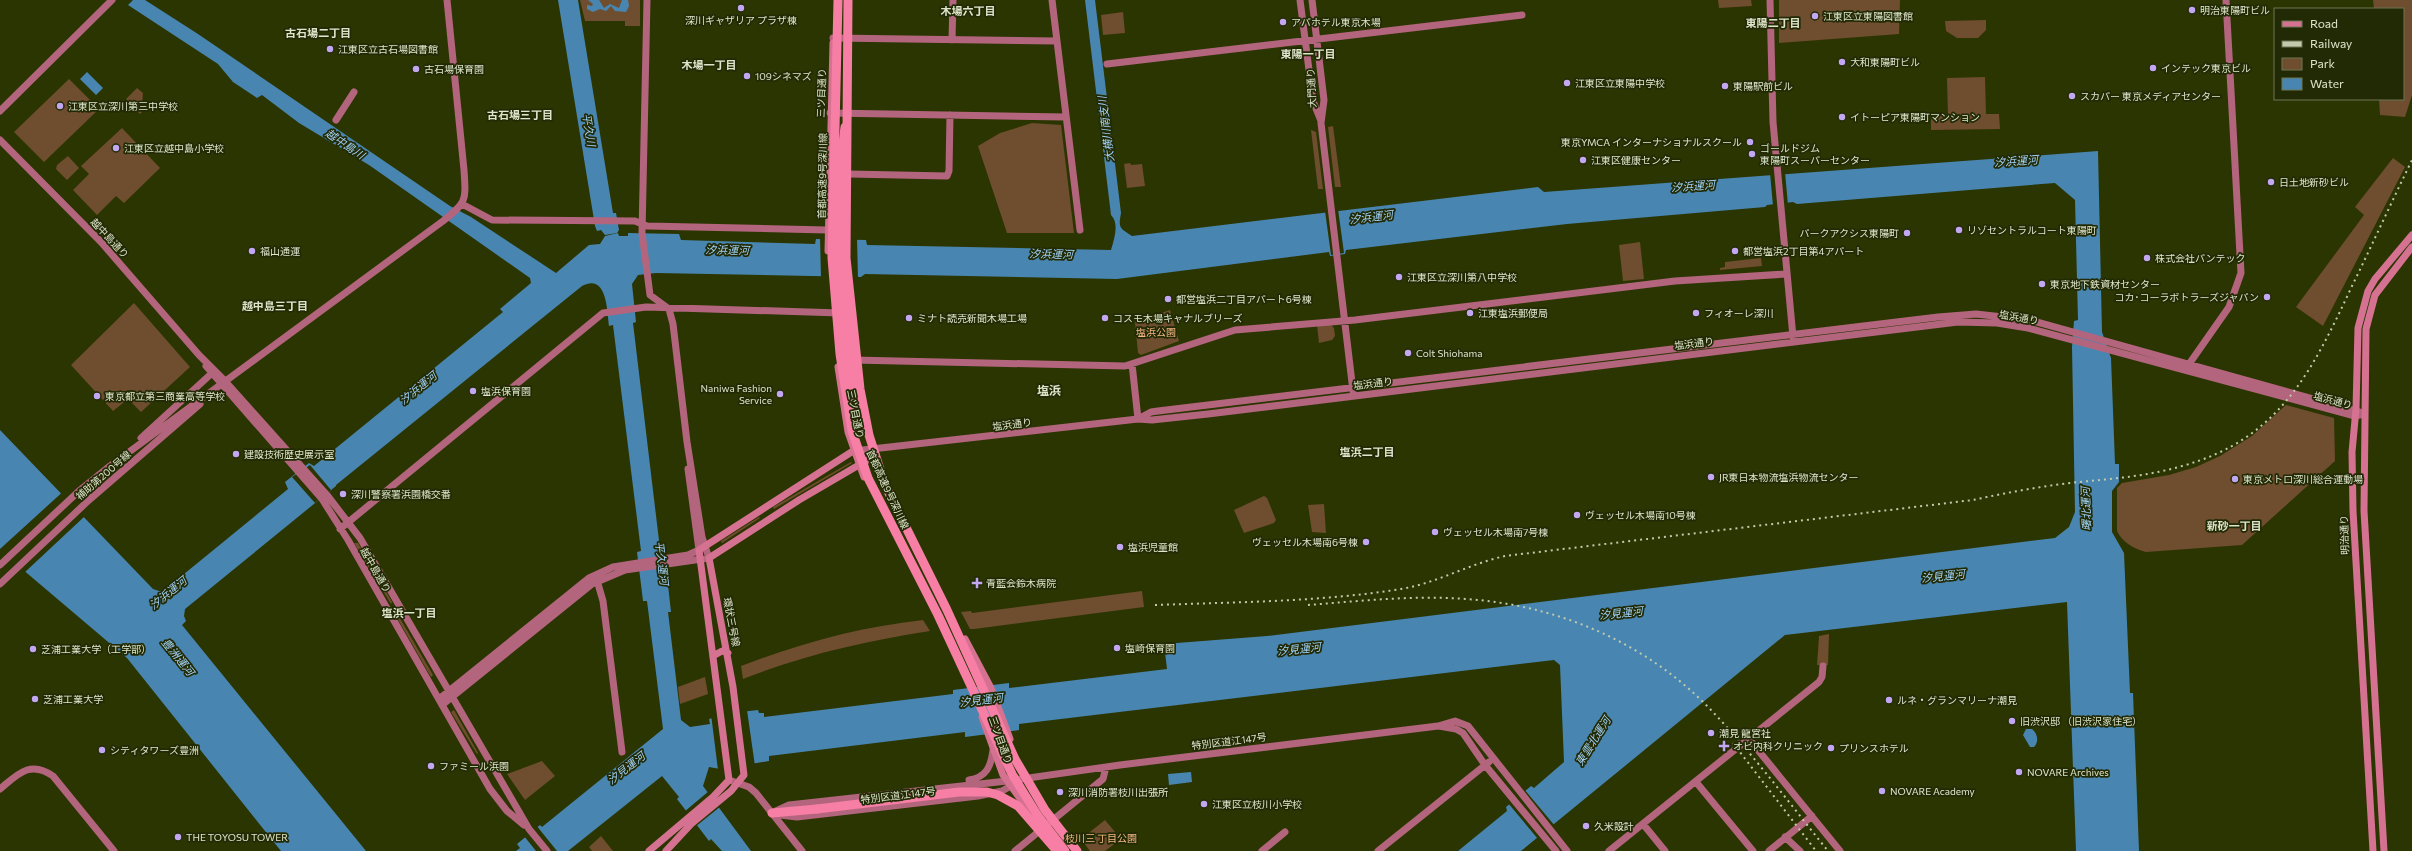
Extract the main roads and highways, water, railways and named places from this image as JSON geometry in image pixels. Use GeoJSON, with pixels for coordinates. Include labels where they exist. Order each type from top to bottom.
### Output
{"type":"FeatureCollection","features":[{"type":"Feature","properties":{"kind":"highway","name":"首都高速9号深川線"},"geometry":{"type":"LineString","coordinates":[[838,0],[832,238],[836,318],[845,391],[852,431],[863,467],[956,652],[1012,774],[1038,816],[1065,851]]}},
{"type":"Feature","properties":{"kind":"highway","name":"首都高速9号深川線"},"geometry":{"type":"LineString","coordinates":[[848,0],[846,258],[864,415],[874,454],[885,485],[947,610],[1021,771],[1045,810],[1076,851]]}},
{"type":"Feature","properties":{"kind":"highway"},"geometry":{"type":"LineString","coordinates":[[850,113],[843,132],[839,177],[839,258],[843,318],[852,388],[861,429],[875,473],[892,513],[947,610]]}},
{"type":"Feature","properties":{"kind":"highway"},"geometry":{"type":"LineString","coordinates":[[772,813],[959,792],[986,792],[998,795],[1018,806],[1057,851]]}},
{"type":"Feature","properties":{"kind":"main road","name":"三ツ目通り"},"geometry":{"type":"LineString","coordinates":[[834,0],[827,230],[829,276],[837,361],[844,414],[853,451],[858,465],[938,613],[969,677],[993,750],[1008,784],[1062,851]]}},
{"type":"Feature","properties":{"kind":"main road","name":"三ツ目通り"},"geometry":{"type":"LineString","coordinates":[[852,0],[848,235],[853,312],[858,360],[868,427],[875,452],[900,516],[996,700],[1023,779],[1052,821],[1076,851]]}},
{"type":"Feature","properties":{"kind":"main road","name":"明治通り"},"geometry":{"type":"LineString","coordinates":[[2373,851],[2353,511],[2352,452],[2356,413],[2358,328],[2363,304],[2375,279],[2412,235]]}},
{"type":"Feature","properties":{"kind":"main road","name":"明治通り"},"geometry":{"type":"LineString","coordinates":[[2384,851],[2364,511],[2366,329],[2371,306],[2382,284],[2412,247]]}},
{"type":"Feature","properties":{"kind":"main road"},"geometry":{"type":"LineString","coordinates":[[649,851],[715,799],[729,780],[699,550],[853,451]]}},
{"type":"Feature","properties":{"kind":"main road"},"geometry":{"type":"LineString","coordinates":[[858,465],[875,452]]}},
{"type":"Feature","properties":{"kind":"main road","name":"環状三号線"},"geometry":{"type":"LineString","coordinates":[[715,799],[740,783],[744,775],[744,766],[726,639],[709,558],[858,465]]}},
{"type":"Feature","properties":{"kind":"main road"},"geometry":{"type":"LineString","coordinates":[[711,641],[716,644],[720,644],[726,639]]}},
{"type":"Feature","properties":{"kind":"main road"},"geometry":{"type":"LineString","coordinates":[[713,656],[722,651],[728,653]]}},
{"type":"Feature","properties":{"kind":"main road"},"geometry":{"type":"LineString","coordinates":[[666,851],[689,821]]}},
{"type":"Feature","properties":{"kind":"water"},"geometry":{"type":"Polygon","coordinates":[[[133,0],[145,0],[198,34],[450,206],[471,217],[556,273],[589,245],[600,244],[605,236],[618,233],[619,236],[628,236],[628,233],[679,234],[681,240],[815,244],[816,239],[866,240],[867,245],[1111,250],[1116,226],[1111,215],[1085,0],[1095,0],[1121,213],[1120,225],[1122,229],[1132,236],[1538,187],[1544,192],[2098,151],[2102,332],[2111,358],[2115,464],[2119,464],[2119,482],[2112,491],[2112,532],[2124,553],[2130,693],[2133,693],[2139,851],[2076,851],[2067,602],[1785,635],[1521,851],[1458,851],[1507,811],[1506,807],[1531,786],[1534,788],[1564,762],[1560,665],[1554,660],[1019,724],[1019,730],[965,737],[965,732],[769,756],[769,761],[720,769],[709,767],[703,786],[751,851],[722,851],[711,839],[709,841],[677,799],[679,797],[662,776],[568,851],[516,851],[520,848],[517,844],[540,825],[542,827],[663,729],[647,601],[643,601],[637,552],[641,551],[613,325],[609,326],[606,303],[601,289],[590,283],[582,286],[185,609],[184,616],[186,621],[182,625],[366,851],[281,851],[127,658],[15,563],[0,556],[0,430],[153,589],[162,592],[288,489],[285,482],[309,463],[314,466],[503,312],[500,309],[531,283],[530,278],[369,165],[299,123],[262,95],[257,98],[233,82],[218,64],[128,5],[133,0]],[[2055,183],[1797,204],[1793,202],[1767,205],[1765,207],[1567,224],[1346,250],[1345,254],[1330,256],[1329,252],[1117,279],[865,274],[861,277],[656,273],[638,275],[632,284],[636,322],[633,323],[660,549],[664,549],[671,612],[668,612],[681,720],[690,727],[710,724],[709,719],[713,718],[713,715],[758,710],[759,713],[764,713],[764,717],[953,694],[953,690],[1009,683],[1009,688],[1167,669],[1164,644],[1267,636],[2055,538],[2069,527],[2075,512],[2072,347],[2074,321],[2078,320],[2075,200],[2055,183]]]}},
{"type":"Feature","properties":{"kind":"water","name":"平久川"},"geometry":{"type":"Polygon","coordinates":[[[558,0],[578,0],[613,213],[616,213],[619,230],[617,233],[605,235],[601,230],[597,231],[595,226],[558,0]]]}},
{"type":"Feature","properties":{"kind":"water"},"geometry":{"type":"Polygon","coordinates":[[[588,0],[599,0],[604,8],[610,4],[619,8],[622,0],[628,0],[629,6],[626,12],[615,11],[611,6],[606,11],[600,9],[593,12],[587,9],[587,5],[592,6],[593,4],[588,0]]]}},
{"type":"Feature","properties":{"kind":"water"},"geometry":{"type":"Polygon","coordinates":[[[87,72],[103,88],[96,95],[80,79],[87,72]]]}},
{"type":"Feature","properties":{"kind":"water"},"geometry":{"type":"Polygon","coordinates":[[[2026,729],[2032,729],[2036,733],[2037,740],[2034,747],[2030,747],[2023,735],[2026,729]]]}},
{"type":"Feature","properties":{"kind":"water"},"geometry":{"type":"Polygon","coordinates":[[[1191,772],[1192,782],[1169,785],[1168,774],[1191,772]]]}},
{"type":"Feature","properties":{"kind":"railway"},"geometry":{"type":"LineString","coordinates":[[1155,605],[1278,601],[1340,597],[1401,589],[1440,578],[1492,559],[1505,556],[1973,500],[2045,486],[2112,479],[2168,470],[2216,454],[2245,438],[2269,419],[2290,397],[2307,372],[2338,315],[2412,160]]}},
{"type":"Feature","properties":{"kind":"railway"},"geometry":{"type":"LineString","coordinates":[[1308,605],[1407,598],[1466,599],[1534,609],[1567,619],[1599,632],[1630,647],[1659,665],[1686,686],[1727,727],[1828,851]]}},
{"type":"Feature","properties":{"kind":"railway"},"geometry":{"type":"LineString","coordinates":[[1733,743],[1816,851]]}},
{"type":"Feature","properties":{"kind":"place","name":"深川ギャザリア プラザ棟"},"geometry":{"type":"Point","coordinates":[741,8]}},
{"type":"Feature","properties":{"kind":"place","name":"明治東陽町ビル"},"geometry":{"type":"Point","coordinates":[2192,10]}},
{"type":"Feature","properties":{"kind":"place","name":"江東区立東陽図書館"},"geometry":{"type":"Point","coordinates":[1815,16]}},
{"type":"Feature","properties":{"kind":"place","name":"アパホテル東京木場"},"geometry":{"type":"Point","coordinates":[1283,22]}},
{"type":"Feature","properties":{"kind":"place","name":"江東区立古石場図書館"},"geometry":{"type":"Point","coordinates":[330,49]}},
{"type":"Feature","properties":{"kind":"place","name":"大和東陽町ビル"},"geometry":{"type":"Point","coordinates":[1842,62]}},
{"type":"Feature","properties":{"kind":"place","name":"インテック東京ビル"},"geometry":{"type":"Point","coordinates":[2153,68]}},
{"type":"Feature","properties":{"kind":"place","name":"古石場保育園"},"geometry":{"type":"Point","coordinates":[416,69]}},
{"type":"Feature","properties":{"kind":"place","name":"109シネマズ"},"geometry":{"type":"Point","coordinates":[747,76]}},
{"type":"Feature","properties":{"kind":"place","name":"江東区立東陽中学校"},"geometry":{"type":"Point","coordinates":[1567,83]}},
{"type":"Feature","properties":{"kind":"place","name":"東陽駅前ビル"},"geometry":{"type":"Point","coordinates":[1725,86]}},
{"type":"Feature","properties":{"kind":"place","name":"スカパー 東京メディアセンター"},"geometry":{"type":"Point","coordinates":[2072,96]}},
{"type":"Feature","properties":{"kind":"place","name":"江東区立深川第三中学校"},"geometry":{"type":"Point","coordinates":[60,106]}},
{"type":"Feature","properties":{"kind":"place","name":"イトーピア東陽町マンション"},"geometry":{"type":"Point","coordinates":[1842,117]}},
{"type":"Feature","properties":{"kind":"place","name":"東京YMCA インターナショナルスクール"},"geometry":{"type":"Point","coordinates":[1750,142]}},
{"type":"Feature","properties":{"kind":"place","name":"江東区立越中島小学校"},"geometry":{"type":"Point","coordinates":[116,148]}},
{"type":"Feature","properties":{"kind":"place","name":"ゴールドジム 東陽町スーパーセンター"},"geometry":{"type":"Point","coordinates":[1752,154]}},
{"type":"Feature","properties":{"kind":"place","name":"江東区健康センター"},"geometry":{"type":"Point","coordinates":[1583,160]}},
{"type":"Feature","properties":{"kind":"place","name":"日土地新砂ビル"},"geometry":{"type":"Point","coordinates":[2271,182]}},
{"type":"Feature","properties":{"kind":"place","name":"リゾセントラルコート東陽町"},"geometry":{"type":"Point","coordinates":[1959,230]}},
{"type":"Feature","properties":{"kind":"place","name":"パークアクシス東陽町"},"geometry":{"type":"Point","coordinates":[1907,233]}},
{"type":"Feature","properties":{"kind":"place","name":"福山通運"},"geometry":{"type":"Point","coordinates":[252,251]}},
{"type":"Feature","properties":{"kind":"place","name":"都営塩浜2丁目第4アパート"},"geometry":{"type":"Point","coordinates":[1735,251]}},
{"type":"Feature","properties":{"kind":"place","name":"株式会社パンテック"},"geometry":{"type":"Point","coordinates":[2147,258]}},
{"type":"Feature","properties":{"kind":"place","name":"江東区立深川第八中学校"},"geometry":{"type":"Point","coordinates":[1399,277]}},
{"type":"Feature","properties":{"kind":"place","name":"東京地下鉄資材センター"},"geometry":{"type":"Point","coordinates":[2042,284]}},
{"type":"Feature","properties":{"kind":"place","name":"コカ･コーラボトラーズジャパン"},"geometry":{"type":"Point","coordinates":[2267,297]}},
{"type":"Feature","properties":{"kind":"place","name":"都営塩浜二丁目アパート6号棟"},"geometry":{"type":"Point","coordinates":[1168,299]}},
{"type":"Feature","properties":{"kind":"place","name":"江東塩浜郵便局"},"geometry":{"type":"Point","coordinates":[1470,313]}},
{"type":"Feature","properties":{"kind":"place","name":"フィオーレ深川"},"geometry":{"type":"Point","coordinates":[1696,313]}},
{"type":"Feature","properties":{"kind":"place","name":"ミナト読売新聞木場工場"},"geometry":{"type":"Point","coordinates":[909,318]}},
{"type":"Feature","properties":{"kind":"place","name":"コスモ木場キャナルブリーズ"},"geometry":{"type":"Point","coordinates":[1105,318]}},
{"type":"Feature","properties":{"kind":"place","name":"Colt Shiohama"},"geometry":{"type":"Point","coordinates":[1408,353]}},
{"type":"Feature","properties":{"kind":"place","name":"塩浜保育園"},"geometry":{"type":"Point","coordinates":[473,391]}},
{"type":"Feature","properties":{"kind":"place","name":"Naniwa Fashion Service"},"geometry":{"type":"Point","coordinates":[780,394]}},
{"type":"Feature","properties":{"kind":"place","name":"東京都立第三商業高等学校"},"geometry":{"type":"Point","coordinates":[97,396]}},
{"type":"Feature","properties":{"kind":"place","name":"建設技術歴史展示室"},"geometry":{"type":"Point","coordinates":[236,454]}},
{"type":"Feature","properties":{"kind":"place","name":"JR東日本物流塩浜物流センター"},"geometry":{"type":"Point","coordinates":[1711,477]}},
{"type":"Feature","properties":{"kind":"place","name":"東京メトロ深川総合運動場"},"geometry":{"type":"Point","coordinates":[2235,479]}},
{"type":"Feature","properties":{"kind":"place","name":"深川警察署浜園橋交番"},"geometry":{"type":"Point","coordinates":[343,494]}},
{"type":"Feature","properties":{"kind":"place","name":"ヴェッセル木場南10号棟"},"geometry":{"type":"Point","coordinates":[1577,515]}},
{"type":"Feature","properties":{"kind":"place","name":"ヴェッセル木場南7号棟"},"geometry":{"type":"Point","coordinates":[1435,532]}},
{"type":"Feature","properties":{"kind":"place","name":"ヴェッセル木場南6号棟"},"geometry":{"type":"Point","coordinates":[1366,542]}},
{"type":"Feature","properties":{"kind":"place","name":"塩浜児童館"},"geometry":{"type":"Point","coordinates":[1120,547]}},
{"type":"Feature","properties":{"kind":"place","name":"青藍会鈴木病院"},"geometry":{"type":"Point","coordinates":[977,583]}},
{"type":"Feature","properties":{"kind":"place","name":"塩崎保育園"},"geometry":{"type":"Point","coordinates":[1117,648]}},
{"type":"Feature","properties":{"kind":"place","name":"芝浦工業大学（工学部）"},"geometry":{"type":"Point","coordinates":[33,649]}},
{"type":"Feature","properties":{"kind":"place","name":"芝浦工業大学"},"geometry":{"type":"Point","coordinates":[35,699]}},
{"type":"Feature","properties":{"kind":"place","name":"ルネ・グランマリーナ潮見"},"geometry":{"type":"Point","coordinates":[1889,700]}},
{"type":"Feature","properties":{"kind":"place","name":"旧渋沢邸 （旧渋沢家住宅）"},"geometry":{"type":"Point","coordinates":[2012,721]}},
{"type":"Feature","properties":{"kind":"place","name":"潮見 龍宮社"},"geometry":{"type":"Point","coordinates":[1711,733]}},
{"type":"Feature","properties":{"kind":"place","name":"オビ内科クリニック"},"geometry":{"type":"Point","coordinates":[1724,746]}},
{"type":"Feature","properties":{"kind":"place","name":"プリンスホテル"},"geometry":{"type":"Point","coordinates":[1831,748]}},
{"type":"Feature","properties":{"kind":"place","name":"シティタワーズ豊洲"},"geometry":{"type":"Point","coordinates":[102,750]}},
{"type":"Feature","properties":{"kind":"place","name":"ファミール浜園"},"geometry":{"type":"Point","coordinates":[431,766]}},
{"type":"Feature","properties":{"kind":"place","name":"NOVARE Archives"},"geometry":{"type":"Point","coordinates":[2019,772]}},
{"type":"Feature","properties":{"kind":"place","name":"NOVARE Academy"},"geometry":{"type":"Point","coordinates":[1882,791]}},
{"type":"Feature","properties":{"kind":"place","name":"深川消防署枝川出張所"},"geometry":{"type":"Point","coordinates":[1060,792]}},
{"type":"Feature","properties":{"kind":"place","name":"江東区立枝川小学校"},"geometry":{"type":"Point","coordinates":[1204,804]}},
{"type":"Feature","properties":{"kind":"place","name":"久米設計"},"geometry":{"type":"Point","coordinates":[1586,826]}},
{"type":"Feature","properties":{"kind":"place","name":"THE TOYOSU TOWER"},"geometry":{"type":"Point","coordinates":[178,837]}},
{"type":"Feature","properties":{"kind":"district","name":"木場六丁目"},"geometry":{"type":"Point","coordinates":[968,11]}},
{"type":"Feature","properties":{"kind":"district","name":"東陽二丁目"},"geometry":{"type":"Point","coordinates":[1773,23]}},
{"type":"Feature","properties":{"kind":"district","name":"古石場二丁目"},"geometry":{"type":"Point","coordinates":[318,33]}},
{"type":"Feature","properties":{"kind":"district","name":"東陽一丁目"},"geometry":{"type":"Point","coordinates":[1308,54]}},
{"type":"Feature","properties":{"kind":"district","name":"木場一丁目"},"geometry":{"type":"Point","coordinates":[709,65]}},
{"type":"Feature","properties":{"kind":"district","name":"古石場三丁目"},"geometry":{"type":"Point","coordinates":[520,115]}},
{"type":"Feature","properties":{"kind":"district","name":"越中島三丁目"},"geometry":{"type":"Point","coordinates":[275,306]}},
{"type":"Feature","properties":{"kind":"district","name":"塩浜"},"geometry":{"type":"Point","coordinates":[1049,391]}},
{"type":"Feature","properties":{"kind":"district","name":"塩浜二丁目"},"geometry":{"type":"Point","coordinates":[1367,452]}},
{"type":"Feature","properties":{"kind":"district","name":"新砂一丁目"},"geometry":{"type":"Point","coordinates":[2234,526]}},
{"type":"Feature","properties":{"kind":"district","name":"塩浜一丁目"},"geometry":{"type":"Point","coordinates":[409,613]}},
{"type":"Feature","properties":{"kind":"water label","name":"大横川南支川"},"geometry":{"type":"Point","coordinates":[1106,129]}},
{"type":"Feature","properties":{"kind":"water label","name":"越中島川"},"geometry":{"type":"Point","coordinates":[345,144]}},
{"type":"Feature","properties":{"kind":"water label","name":"汐浜運河"},"geometry":{"type":"Point","coordinates":[2016,161]}},
{"type":"Feature","properties":{"kind":"water label","name":"汐浜運河"},"geometry":{"type":"Point","coordinates":[1693,186]}},
{"type":"Feature","properties":{"kind":"water label","name":"汐浜運河"},"geometry":{"type":"Point","coordinates":[1371,217]}},
{"type":"Feature","properties":{"kind":"water label","name":"汐浜運河"},"geometry":{"type":"Point","coordinates":[727,250]}},
{"type":"Feature","properties":{"kind":"water label","name":"汐浜運河"},"geometry":{"type":"Point","coordinates":[1051,254]}},
{"type":"Feature","properties":{"kind":"water label","name":"汐浜運河"},"geometry":{"type":"Point","coordinates":[418,388]}},
{"type":"Feature","properties":{"kind":"water label","name":"曙北運河"},"geometry":{"type":"Point","coordinates":[2086,509]}},
{"type":"Feature","properties":{"kind":"water label","name":"平久運河"},"geometry":{"type":"Point","coordinates":[662,563]}},
{"type":"Feature","properties":{"kind":"water label","name":"汐見運河"},"geometry":{"type":"Point","coordinates":[1943,576]}},
{"type":"Feature","properties":{"kind":"water label","name":"汐浜運河"},"geometry":{"type":"Point","coordinates":[168,593]}},
{"type":"Feature","properties":{"kind":"water label","name":"汐見運河"},"geometry":{"type":"Point","coordinates":[1621,613]}},
{"type":"Feature","properties":{"kind":"water label","name":"汐見運河"},"geometry":{"type":"Point","coordinates":[1299,649]}},
{"type":"Feature","properties":{"kind":"water label","name":"豊洲運河"},"geometry":{"type":"Point","coordinates":[178,657]}},
{"type":"Feature","properties":{"kind":"water label","name":"汐見運河"},"geometry":{"type":"Point","coordinates":[981,700]}},
{"type":"Feature","properties":{"kind":"water label","name":"東雲北運河"},"geometry":{"type":"Point","coordinates":[1593,741]}},
{"type":"Feature","properties":{"kind":"water label","name":"汐見運河"},"geometry":{"type":"Point","coordinates":[626,768]}},
{"type":"Feature","properties":{"kind":"park label","name":"塩浜公園"},"geometry":{"type":"Point","coordinates":[1156,332]}},
{"type":"Feature","properties":{"kind":"park label","name":"枝川三 丁目公園"},"geometry":{"type":"Point","coordinates":[1101,838]}}]}
